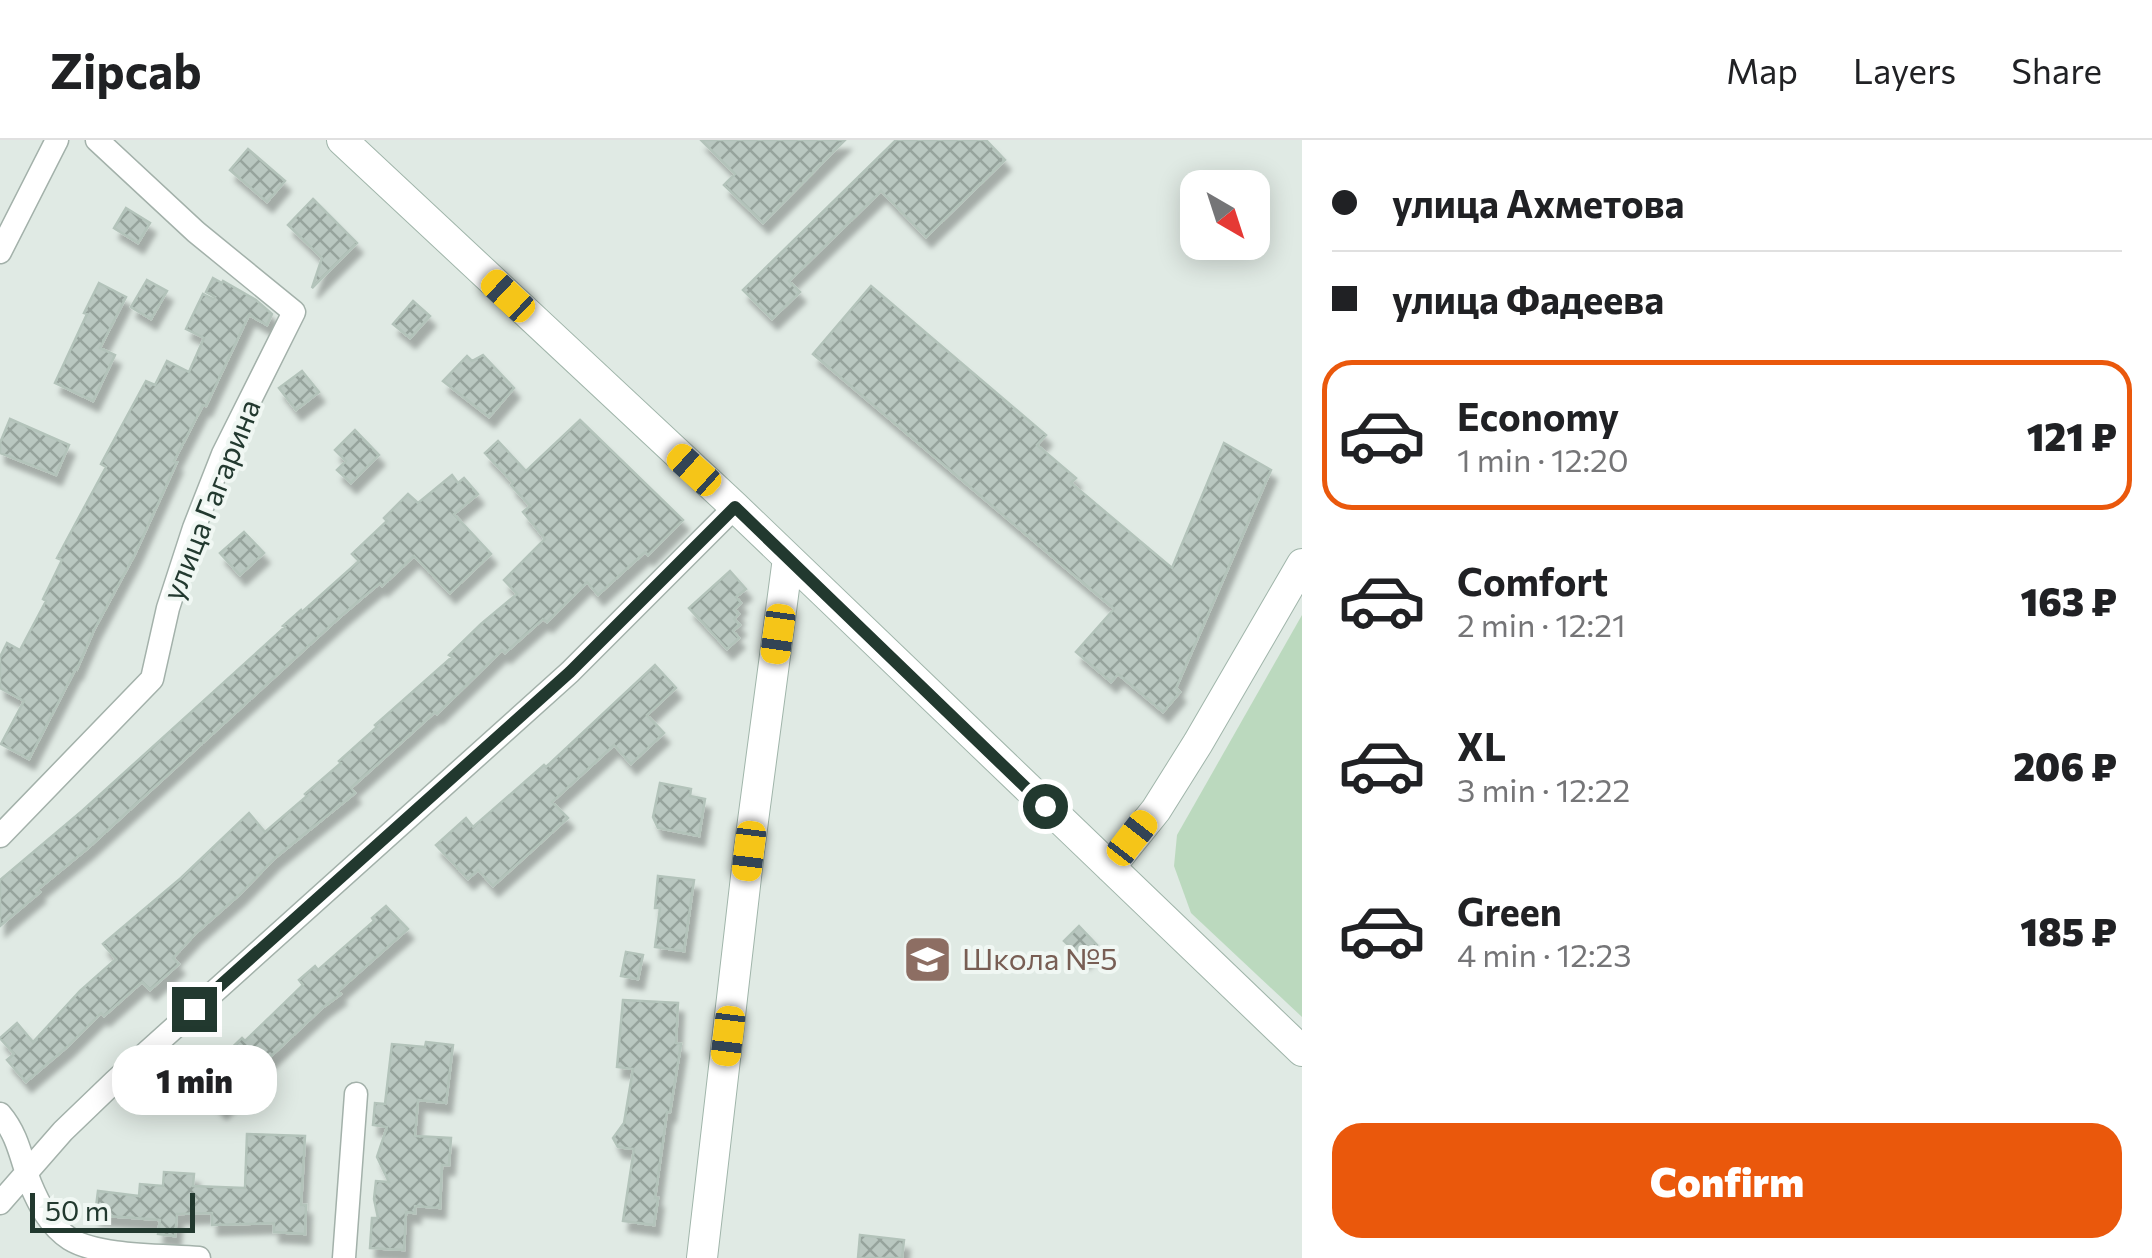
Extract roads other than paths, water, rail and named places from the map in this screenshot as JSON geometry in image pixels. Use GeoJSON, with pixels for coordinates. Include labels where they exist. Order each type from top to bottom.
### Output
{"type":"FeatureCollection","features":[{"type":"Feature","properties":{"kind":"main road"},"geometry":{"type":"LineString","coordinates":[[342,140],[735,507],[1110,868],[1297,1039]]}},
{"type":"Feature","properties":{"kind":"main road"},"geometry":{"type":"LineString","coordinates":[[702,1258],[788,558]]}},
{"type":"Feature","properties":{"kind":"main road"},"geometry":{"type":"LineString","coordinates":[[1110,868],[1156,810],[1302,564]]}},
{"type":"Feature","properties":{"kind":"street"},"geometry":{"type":"LineString","coordinates":[[0,252],[57,140]]}},
{"type":"Feature","properties":{"kind":"street","name":"улица Гагарина"},"geometry":{"type":"LineString","coordinates":[[0,836],[152,679],[168,608],[223,454],[294,312],[196,232],[97,140]]}},
{"type":"Feature","properties":{"kind":"street"},"geometry":{"type":"LineString","coordinates":[[0,1202],[63,1131],[115,1081],[570,672],[735,507]]}},
{"type":"Feature","properties":{"kind":"street"},"geometry":{"type":"LineString","coordinates":[[344,1258],[356,1094]]}},
{"type":"Feature","properties":{"kind":"street"},"geometry":{"type":"LineString","coordinates":[[0,1114],[12,1129],[35,1195],[50,1222],[68,1238],[83,1245],[122,1252],[199,1258]]}},
{"type":"Feature","properties":{"kind":"place","name":"Школа №5"},"geometry":{"type":"Point","coordinates":[927,960]}}]}
